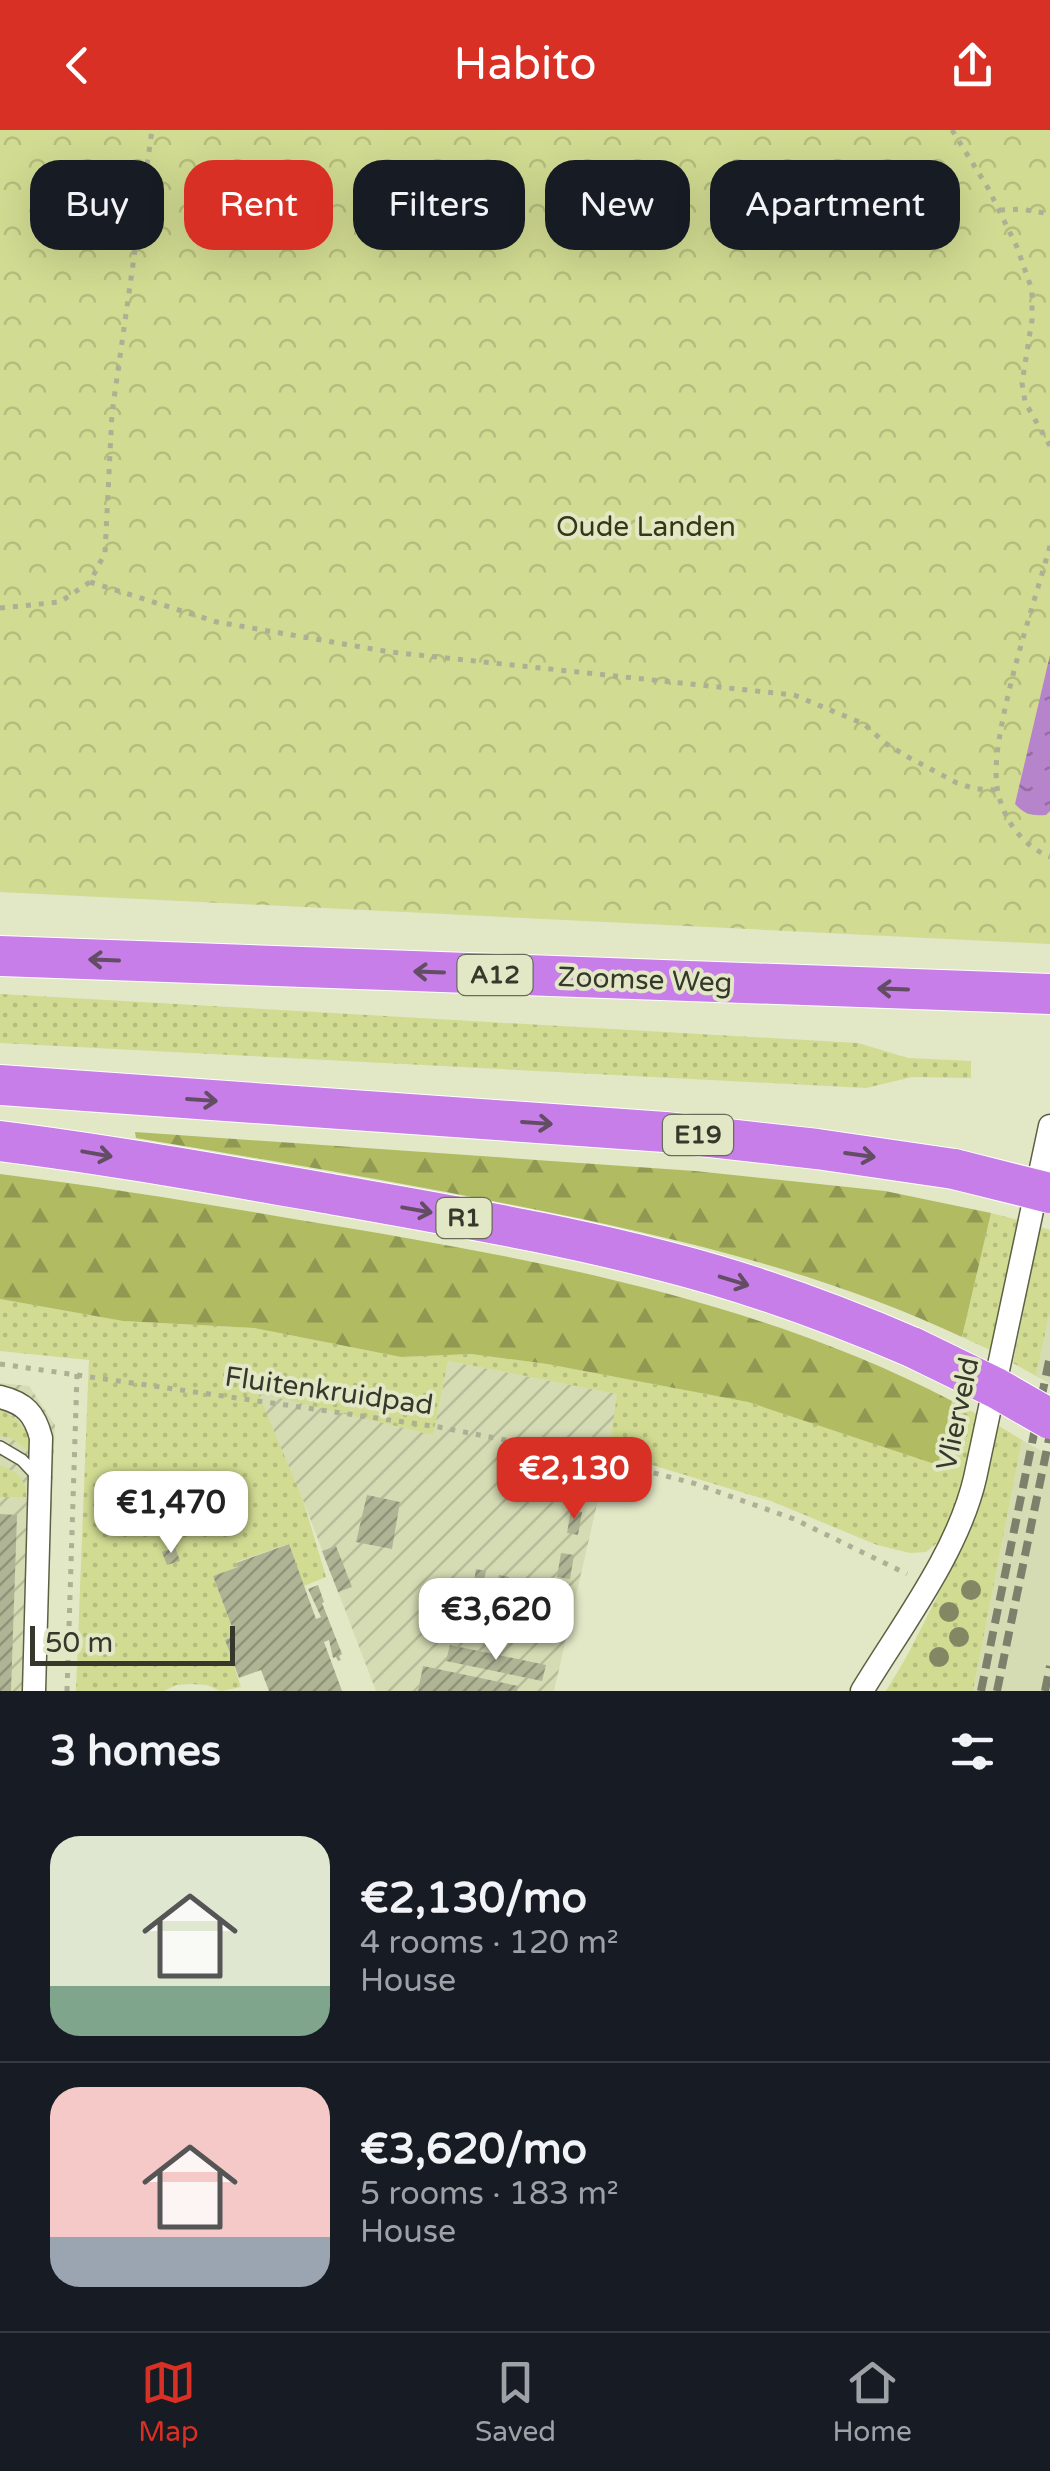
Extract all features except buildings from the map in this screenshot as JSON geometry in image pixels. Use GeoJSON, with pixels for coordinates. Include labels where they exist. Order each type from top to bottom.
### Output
{"type":"FeatureCollection","features":[{"type":"Feature","properties":{"kind":"highway","name":"Zoomse Weg"},"geometry":{"type":"LineString","coordinates":[[0,956],[1050,994]]}},
{"type":"Feature","properties":{"kind":"highway","name":"E19"},"geometry":{"type":"LineString","coordinates":[[0,1085],[747,1139],[954,1169],[1050,1193]]}},
{"type":"Feature","properties":{"kind":"highway","name":"R1"},"geometry":{"type":"LineString","coordinates":[[0,1141],[90,1152],[506,1226],[713,1274],[850,1320],[996,1388],[1050,1419]]}},
{"type":"Feature","properties":{"kind":"street","name":"Vlierveld"},"geometry":{"type":"LineString","coordinates":[[862,1691],[952,1544],[972,1494],[1050,1126]]}},
{"type":"Feature","properties":{"kind":"street"},"geometry":{"type":"LineString","coordinates":[[0,1397],[28,1410],[37,1421],[41,1438],[34,1691]]}},
{"type":"Feature","properties":{"kind":"lane"},"geometry":{"type":"LineString","coordinates":[[0,1447],[22,1460],[40,1479]]}},
{"type":"Feature","properties":{"kind":"path"},"geometry":{"type":"LineString","coordinates":[[0,608],[60,602],[90,582],[105,553],[112,413],[152,130]]}},
{"type":"Feature","properties":{"kind":"path"},"geometry":{"type":"LineString","coordinates":[[952,130],[1000,210],[1032,290],[1032,320],[1022,384],[1024,402],[1050,446]]}},
{"type":"Feature","properties":{"kind":"path"},"geometry":{"type":"LineString","coordinates":[[1000,210],[1050,214]]}},
{"type":"Feature","properties":{"kind":"path"},"geometry":{"type":"LineString","coordinates":[[1050,546],[1011,678],[996,766],[1004,815],[1025,843],[1050,857]]}},
{"type":"Feature","properties":{"kind":"path"},"geometry":{"type":"LineString","coordinates":[[90,582],[217,622],[390,652],[794,695],[864,724],[933,772],[976,789],[998,790]]}},
{"type":"Feature","properties":{"kind":"path","name":"Fluitenkruidpad"},"geometry":{"type":"LineString","coordinates":[[0,1364],[439,1427],[596,1458],[693,1483],[794,1519],[927,1584]]}},
{"type":"Feature","properties":{"kind":"path"},"geometry":{"type":"LineString","coordinates":[[67,1691],[77,1374]]}},
{"type":"Feature","properties":{"kind":"shaded area"},"geometry":{"type":"Polygon","coordinates":[[[1050,1311],[1050,1384],[1036,1376],[1050,1311]]]}},
{"type":"Feature","properties":{"kind":"shaded area"},"geometry":{"type":"Polygon","coordinates":[[[448,1361],[618,1394],[609,1452],[554,1691],[376,1691],[257,1392],[433,1435],[448,1361]]]}},
{"type":"Feature","properties":{"kind":"shaded area"},"geometry":{"type":"Polygon","coordinates":[[[0,1383],[29,1386],[55,1425],[44,1691],[0,1691],[0,1383]]]}},
{"type":"Feature","properties":{"kind":"shaded area"},"geometry":{"type":"Polygon","coordinates":[[[1022,1440],[1050,1456],[1050,1691],[973,1691],[1022,1440]]]}},
{"type":"Feature","properties":{"kind":"green space","name":"Oude Landen"},"geometry":{"type":"Polygon","coordinates":[[[0,130],[1050,130],[1050,944],[0,892],[0,130]]]}},
{"type":"Feature","properties":{"kind":"green space"},"geometry":{"type":"Polygon","coordinates":[[[0,994],[858,1043],[908,1058],[971,1061],[971,1078],[912,1077],[866,1088],[0,1043],[0,994]]]}},
{"type":"Feature","properties":{"kind":"green space"},"geometry":{"type":"Polygon","coordinates":[[[135,1132],[695,1171],[885,1191],[991,1213],[962,1337],[799,1274],[688,1243],[470,1197],[136,1138],[135,1132]]]}},
{"type":"Feature","properties":{"kind":"green space"},"geometry":{"type":"Polygon","coordinates":[[[0,1174],[494,1254],[729,1311],[880,1366],[952,1401],[938,1465],[748,1402],[547,1364],[471,1354],[401,1357],[254,1328],[123,1321],[0,1299],[0,1174]]]}},
{"type":"Feature","properties":{"kind":"green space"},"geometry":{"type":"Polygon","coordinates":[[[991,1213],[1018,1220],[990,1350],[962,1337],[991,1213]]]}},
{"type":"Feature","properties":{"kind":"green space"},"geometry":{"type":"Polygon","coordinates":[[[1040,1227],[1050,1230],[1050,1311],[1036,1376],[1013,1363],[1040,1227]]]}},
{"type":"Feature","properties":{"kind":"green space"},"geometry":{"type":"Polygon","coordinates":[[[0,1299],[123,1321],[254,1328],[401,1357],[471,1354],[547,1364],[748,1402],[938,1464],[952,1401],[977,1414],[959,1499],[943,1538],[926,1552],[910,1553],[877,1545],[771,1501],[609,1452],[617,1394],[448,1361],[433,1435],[258,1393],[303,1500],[326,1577],[304,1586],[288,1544],[236,1562],[238,1567],[213,1576],[235,1635],[225,1640],[241,1687],[221,1691],[191,1684],[164,1691],[76,1691],[89,1360],[0,1351],[0,1299]]]}},
{"type":"Feature","properties":{"kind":"green space"},"geometry":{"type":"Polygon","coordinates":[[[0,1410],[21,1425],[34,1448],[28,1450],[11,1438],[0,1436],[0,1410]]]}},
{"type":"Feature","properties":{"kind":"green space"},"geometry":{"type":"Polygon","coordinates":[[[999,1426],[1022,1440],[973,1691],[886,1691],[970,1532],[999,1426]]]}},
{"type":"Feature","properties":{"kind":"green space"},"geometry":{"type":"Polygon","coordinates":[[[0,1465],[19,1476],[26,1497],[0,1497],[0,1465]]]}},
{"type":"Feature","properties":{"kind":"water"},"geometry":{"type":"Polygon","coordinates":[[[1050,655],[1050,811],[1037,815],[1026,813],[1015,804],[1050,655]]]}},
{"type":"Feature","properties":{"kind":"railway"},"geometry":{"type":"LineString","coordinates":[[981,1691],[1050,1356]]}},
{"type":"Feature","properties":{"kind":"railway"},"geometry":{"type":"LineString","coordinates":[[997,1691],[1050,1434]]}},
{"type":"Feature","properties":{"kind":"railway"},"geometry":{"type":"LineString","coordinates":[[1045,1691],[1050,1666]]}}]}
